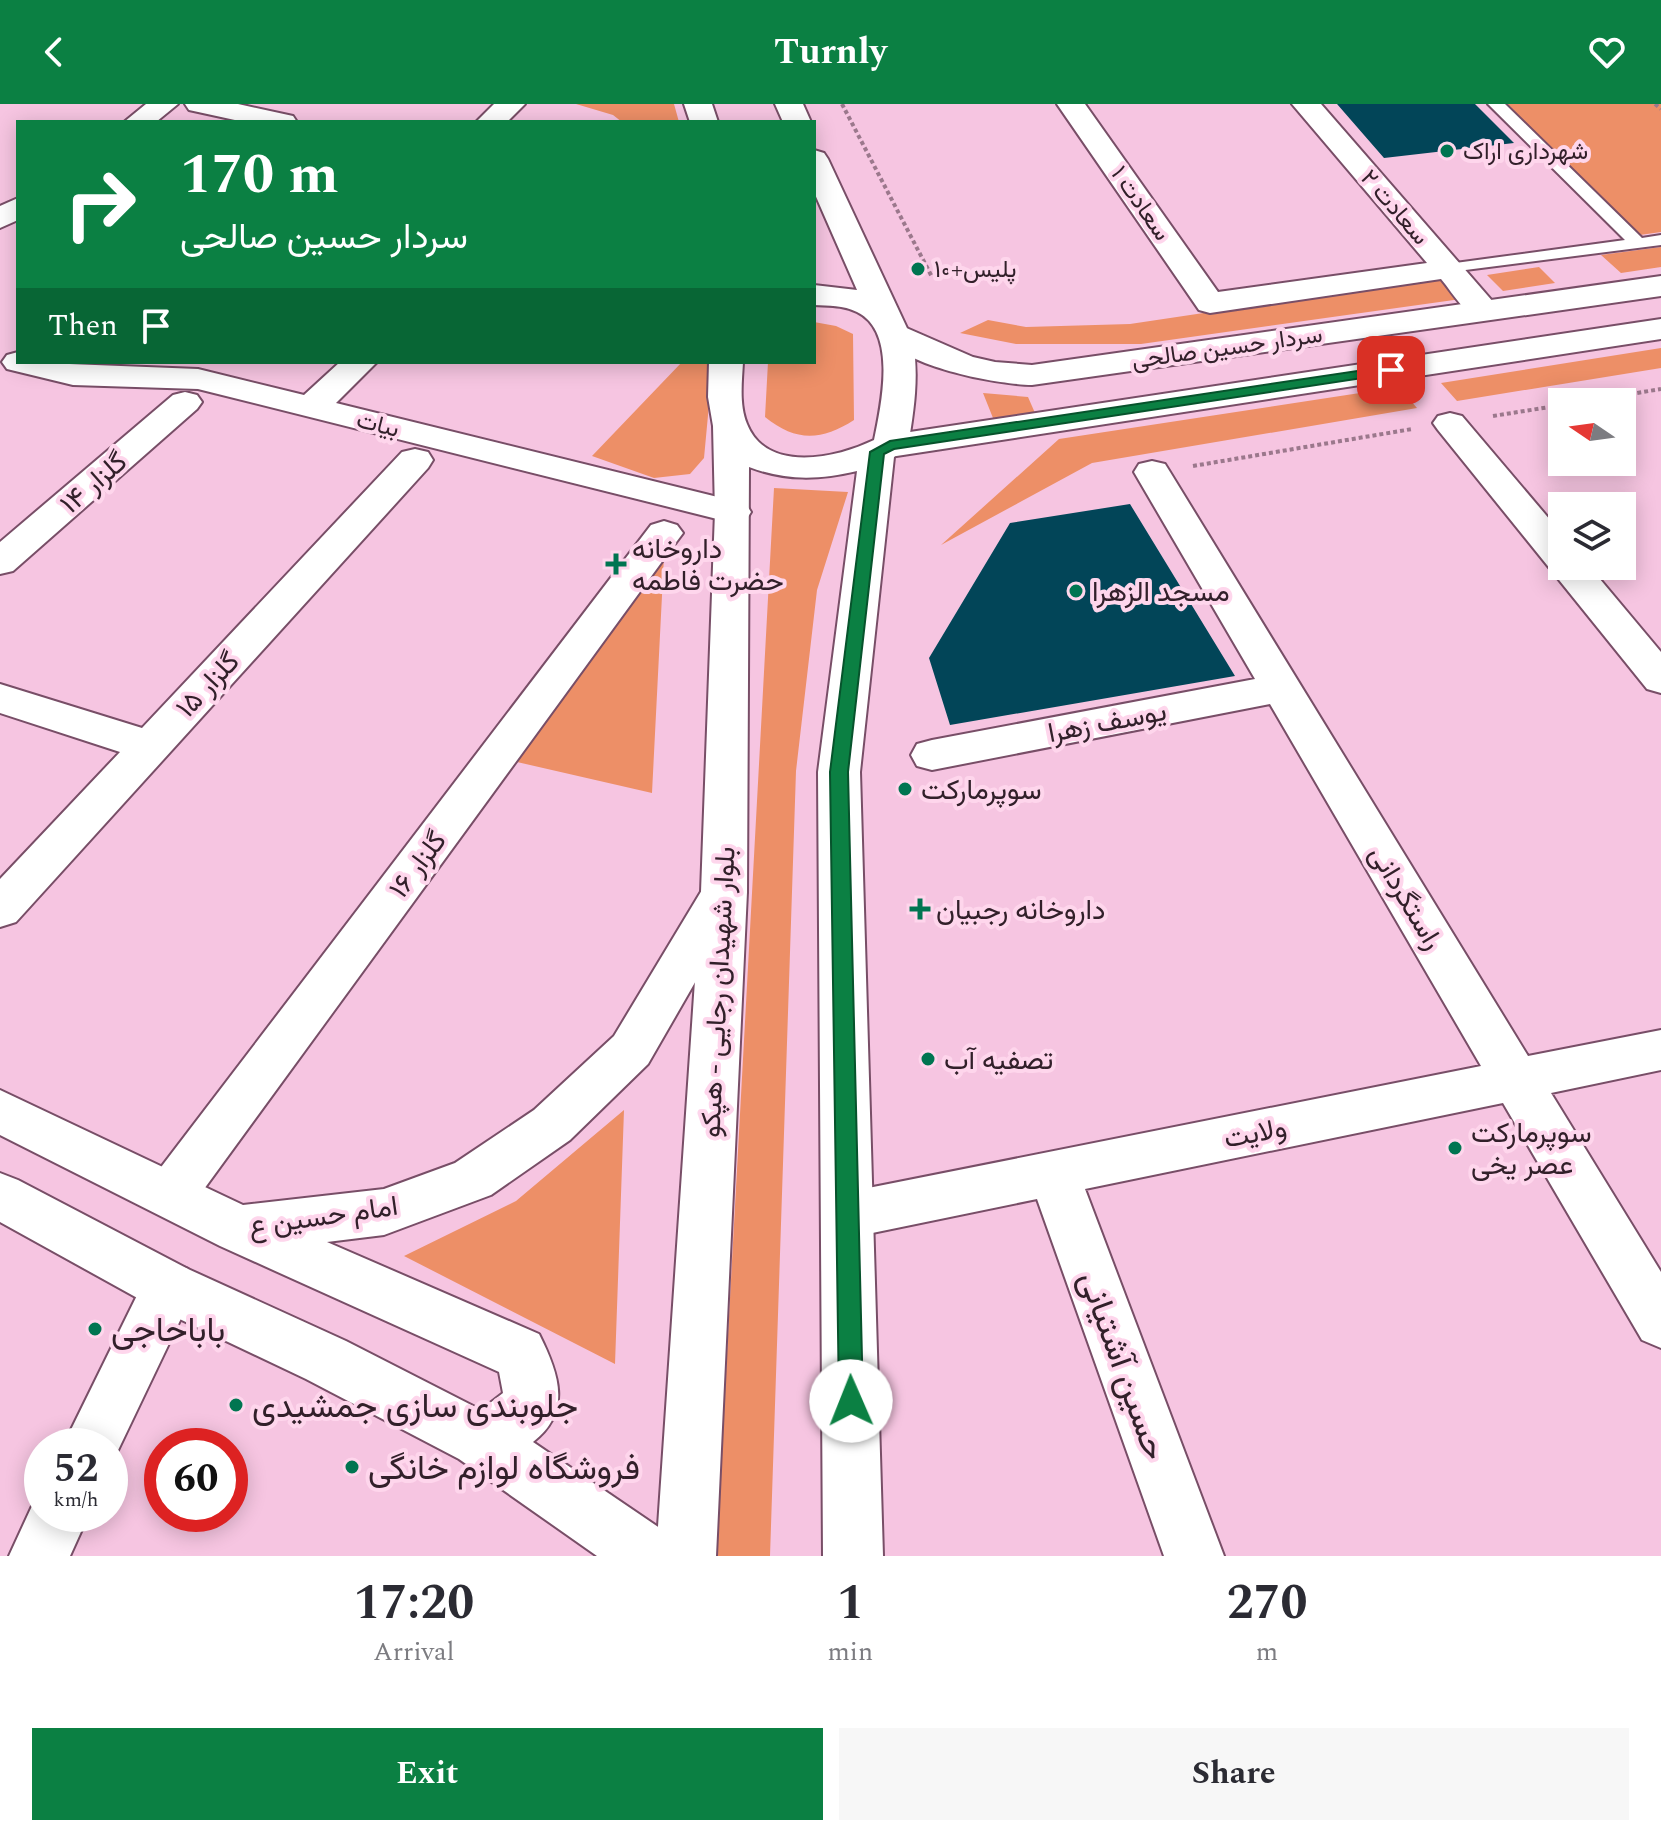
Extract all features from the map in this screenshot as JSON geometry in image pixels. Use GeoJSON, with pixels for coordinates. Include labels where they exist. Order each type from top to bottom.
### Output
{"type":"FeatureCollection","features":[{"type":"Feature","properties":{"kind":"street"},"geometry":{"type":"LineString","coordinates":[[141,120],[164,104]]}},
{"type":"Feature","properties":{"kind":"street"},"geometry":{"type":"LineString","coordinates":[[199,104],[275,114]]}},
{"type":"Feature","properties":{"kind":"street"},"geometry":{"type":"LineString","coordinates":[[492,120],[511,104]]}},
{"type":"Feature","properties":{"kind":"street","name":"سعادت ۱"},"geometry":{"type":"LineString","coordinates":[[1071,104],[1210,303],[1448,269]]}},
{"type":"Feature","properties":{"kind":"street","name":"سعادت ۲"},"geometry":{"type":"LineString","coordinates":[[1306,104],[1485,311]]}},
{"type":"Feature","properties":{"kind":"street"},"geometry":{"type":"LineString","coordinates":[[816,163],[889,323],[899,388],[884,449],[839,772],[853,1556]]}},
{"type":"Feature","properties":{"kind":"street","name":"سردار حسین صالحی"},"geometry":{"type":"LineString","coordinates":[[816,295],[865,303],[940,359],[989,373],[1032,375],[1661,286]]}},
{"type":"Feature","properties":{"kind":"street","name":"سردار حسین صالحی"},"geometry":{"type":"LineString","coordinates":[[730,427],[746,450],[773,463],[827,467],[850,464],[884,449],[1661,329]]}},
{"type":"Feature","properties":{"kind":"street","name":"بیات"},"geometry":{"type":"LineString","coordinates":[[40,364],[198,379],[733,512]]}},
{"type":"Feature","properties":{"kind":"street"},"geometry":{"type":"LineString","coordinates":[[311,407],[358,364]]}},
{"type":"Feature","properties":{"kind":"street","name":"بلوار شهیدان رجایی - هپکو"},"geometry":{"type":"LineString","coordinates":[[686,1556],[724,892],[733,512],[726,364]]}},
{"type":"Feature","properties":{"kind":"street"},"geometry":{"type":"LineString","coordinates":[[1073,369],[1057,381],[1058,395],[1068,407],[1091,415]]}},
{"type":"Feature","properties":{"kind":"street","name":"گلزار ۱۴"},"geometry":{"type":"LineString","coordinates":[[0,562],[185,402]]}},
{"type":"Feature","properties":{"kind":"street"},"geometry":{"type":"LineString","coordinates":[[1450,423],[1548,542]]}},
{"type":"Feature","properties":{"kind":"street","name":"گلزار ۱۵"},"geometry":{"type":"LineString","coordinates":[[0,909],[415,460]]}},
{"type":"Feature","properties":{"kind":"street","name":"راستگردانی"},"geometry":{"type":"LineString","coordinates":[[1152,472],[1661,1322]]}},
{"type":"Feature","properties":{"kind":"street","name":"گلزار ۱۶"},"geometry":{"type":"LineString","coordinates":[[170,1195],[664,533]]}},
{"type":"Feature","properties":{"kind":"street"},"geometry":{"type":"LineString","coordinates":[[1580,580],[1661,679]]}},
{"type":"Feature","properties":{"kind":"street","name":"یوسف زهرا"},"geometry":{"type":"LineString","coordinates":[[932,755],[1282,688]]}},
{"type":"Feature","properties":{"kind":"street"},"geometry":{"type":"LineString","coordinates":[[0,698],[150,746]]}},
{"type":"Feature","properties":{"kind":"street","name":"امام حسین ع"},"geometry":{"type":"LineString","coordinates":[[0,1111],[239,1229],[384,1212],[473,1179],[552,1125],[631,1050],[724,892]]}},
{"type":"Feature","properties":{"kind":"street","name":"ولایت"},"geometry":{"type":"LineString","coordinates":[[848,1215],[1661,1050]]}},
{"type":"Feature","properties":{"kind":"street","name":"حسین آشتیانی"},"geometry":{"type":"LineString","coordinates":[[1053,1173],[1194,1556]]}},
{"type":"Feature","properties":{"kind":"street"},"geometry":{"type":"LineString","coordinates":[[0,1196],[169,1287],[326,1360],[479,1439],[649,1556]]}},
{"type":"Feature","properties":{"kind":"street"},"geometry":{"type":"LineString","coordinates":[[239,1229],[519,1353],[532,1382],[531,1401],[520,1419],[479,1439]]}},
{"type":"Feature","properties":{"kind":"street"},"geometry":{"type":"LineString","coordinates":[[101,1428],[169,1287]]}},
{"type":"Feature","properties":{"kind":"street"},"geometry":{"type":"LineString","coordinates":[[39,1556],[50,1532]]}},
{"type":"Feature","properties":{"kind":"lane"},"geometry":{"type":"LineString","coordinates":[[1496,104],[1638,243]]}},
{"type":"Feature","properties":{"kind":"lane"},"geometry":{"type":"LineString","coordinates":[[1448,269],[1661,240]]}},
{"type":"Feature","properties":{"kind":"path"},"geometry":{"type":"LineString","coordinates":[[842,104],[932,277]]}},
{"type":"Feature","properties":{"kind":"path"},"geometry":{"type":"LineString","coordinates":[[1655,104],[1661,109]]}},
{"type":"Feature","properties":{"kind":"path"},"geometry":{"type":"LineString","coordinates":[[1636,393],[1661,389]]}},
{"type":"Feature","properties":{"kind":"path"},"geometry":{"type":"LineString","coordinates":[[1152,472],[1548,407]]}},
{"type":"Feature","properties":{"kind":"shaded area"},"geometry":{"type":"Polygon","coordinates":[[[576,104],[674,104],[678,120],[619,120],[613,115],[576,104]]]}},
{"type":"Feature","properties":{"kind":"shaded area"},"geometry":{"type":"Polygon","coordinates":[[[1505,104],[1661,104],[1661,232],[1640,235],[1505,104]]]}},
{"type":"Feature","properties":{"kind":"shaded area"},"geometry":{"type":"Polygon","coordinates":[[[1661,247],[1661,267],[1621,273],[1601,255],[1661,247]]]}},
{"type":"Feature","properties":{"kind":"shaded area"},"geometry":{"type":"Polygon","coordinates":[[[1539,267],[1555,283],[1503,291],[1487,275],[1539,267]]]}},
{"type":"Feature","properties":{"kind":"shaded area"},"geometry":{"type":"Polygon","coordinates":[[[1443,277],[1461,299],[1141,344],[1016,344],[960,333],[988,320],[1026,327],[1130,324],[1443,277]]]}},
{"type":"Feature","properties":{"kind":"shaded area"},"geometry":{"type":"Polygon","coordinates":[[[816,322],[836,326],[853,334],[854,420],[831,432],[809,436],[787,431],[765,417],[768,364],[816,364],[816,322]]]}},
{"type":"Feature","properties":{"kind":"shaded area"},"geometry":{"type":"Polygon","coordinates":[[[1661,348],[1661,368],[1457,401],[1441,383],[1661,348]]]}},
{"type":"Feature","properties":{"kind":"shaded area"},"geometry":{"type":"Polygon","coordinates":[[[680,364],[713,364],[704,458],[690,474],[654,478],[592,456],[680,364]]]}},
{"type":"Feature","properties":{"kind":"shaded area"},"geometry":{"type":"Polygon","coordinates":[[[1399,387],[1417,408],[1092,463],[941,545],[1059,439],[1399,387]]]}},
{"type":"Feature","properties":{"kind":"shaded area"},"geometry":{"type":"Polygon","coordinates":[[[983,393],[1028,397],[1035,413],[993,418],[983,393]]]}},
{"type":"Feature","properties":{"kind":"shaded area"},"geometry":{"type":"Polygon","coordinates":[[[774,488],[848,492],[817,590],[796,771],[770,1556],[716,1556],[774,488]]]}},
{"type":"Feature","properties":{"kind":"shaded area"},"geometry":{"type":"Polygon","coordinates":[[[664,556],[652,793],[517,762],[664,556]]]}},
{"type":"Feature","properties":{"kind":"shaded area"},"geometry":{"type":"Polygon","coordinates":[[[624,1110],[615,1364],[404,1256],[516,1201],[624,1110]]]}},
{"type":"Feature","properties":{"kind":"building"},"geometry":{"type":"Polygon","coordinates":[[[1337,104],[1475,104],[1514,143],[1384,158],[1337,104]]]}},
{"type":"Feature","properties":{"kind":"building","name":"مسجد الزهرا"},"geometry":{"type":"Polygon","coordinates":[[[1130,504],[1235,676],[950,725],[929,658],[1010,523],[1130,504]]]}},
{"type":"Feature","properties":{"kind":"place","name":"شهرداری اراک"},"geometry":{"type":"Point","coordinates":[1447,151]}},
{"type":"Feature","properties":{"kind":"place","name":"پلیس+۱۰"},"geometry":{"type":"Point","coordinates":[918,269]}},
{"type":"Feature","properties":{"kind":"place","name":"داروخانه حضرت فاطمه"},"geometry":{"type":"Point","coordinates":[616,564]}},
{"type":"Feature","properties":{"kind":"place","name":"مسجد الزهرا"},"geometry":{"type":"Point","coordinates":[1076,591]}},
{"type":"Feature","properties":{"kind":"place","name":"سوپرمارکت"},"geometry":{"type":"Point","coordinates":[905,789]}},
{"type":"Feature","properties":{"kind":"place","name":"داروخانه رجبیان"},"geometry":{"type":"Point","coordinates":[920,909]}},
{"type":"Feature","properties":{"kind":"place","name":"تصفیه آب"},"geometry":{"type":"Point","coordinates":[928,1059]}},
{"type":"Feature","properties":{"kind":"place","name":"سوپرمارکت عصر یخی"},"geometry":{"type":"Point","coordinates":[1455,1148]}},
{"type":"Feature","properties":{"kind":"place","name":"باباحاجی"},"geometry":{"type":"Point","coordinates":[95,1329]}},
{"type":"Feature","properties":{"kind":"place","name":"جلوبندی سازی جمشیدی"},"geometry":{"type":"Point","coordinates":[236,1405]}},
{"type":"Feature","properties":{"kind":"place","name":"فروشگاه لوازم خانگی"},"geometry":{"type":"Point","coordinates":[352,1467]}},
{"type":"Feature","properties":{"kind":"route"},"geometry":{"type":"LineString","coordinates":[[851,1401],[839,772],[877,452],[890,446],[1391,370]]}}]}
